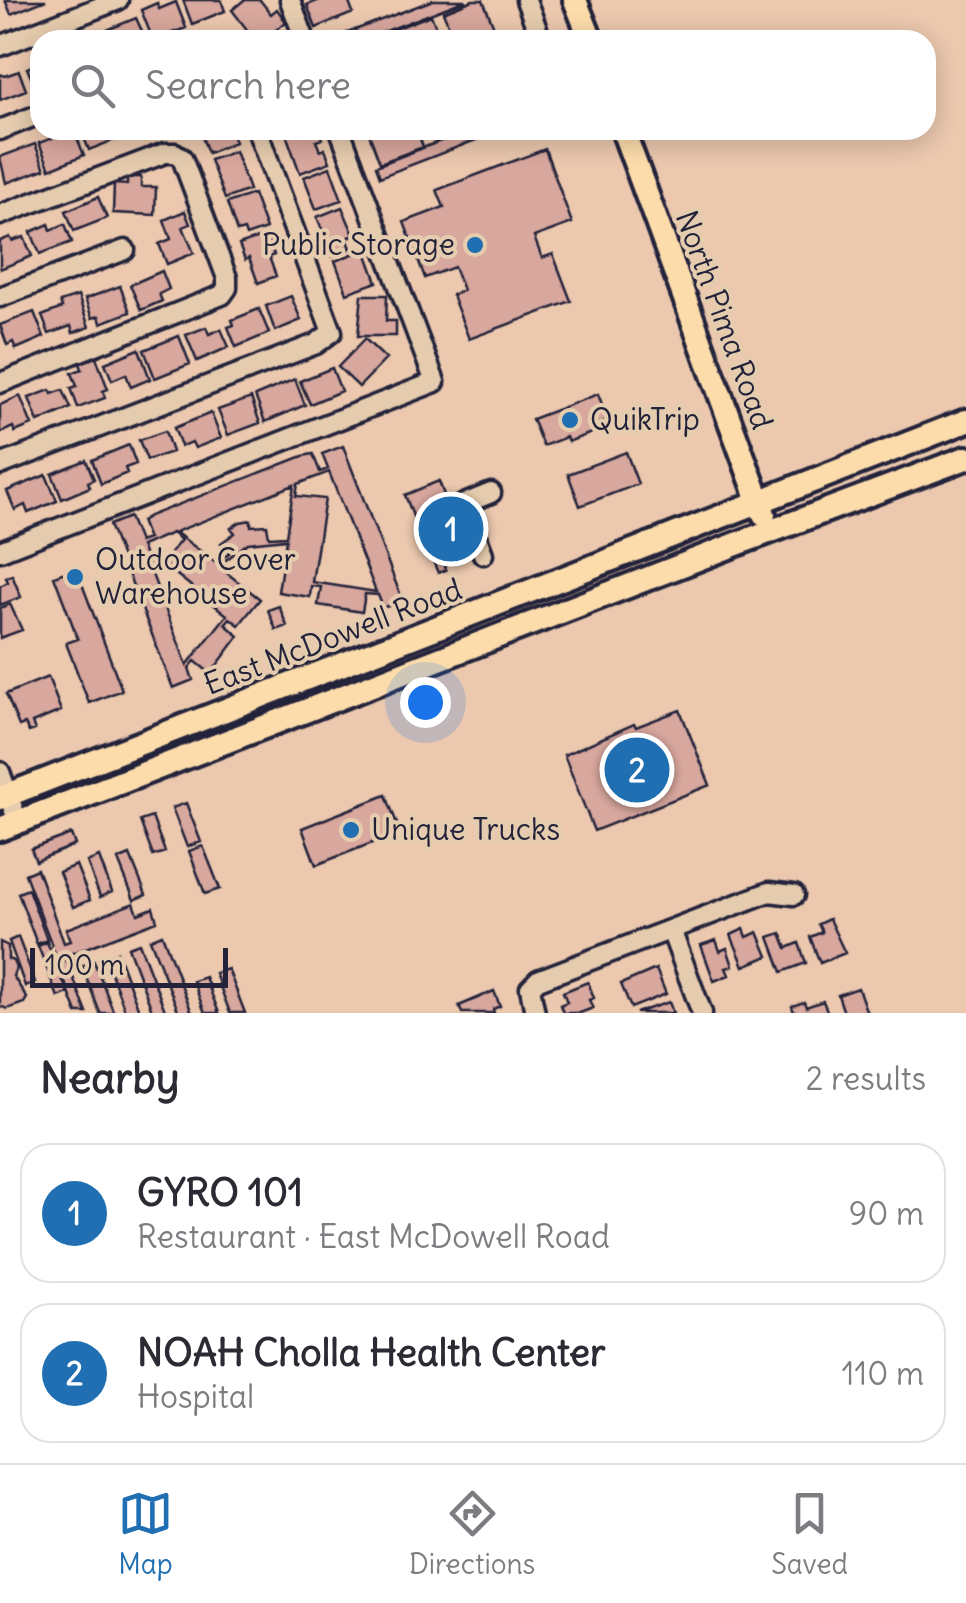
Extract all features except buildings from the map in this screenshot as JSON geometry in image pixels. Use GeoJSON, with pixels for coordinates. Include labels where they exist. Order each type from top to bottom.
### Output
{"type":"FeatureCollection","features":[{"type":"Feature","properties":{"kind":"main road"},"geometry":{"type":"LineString","coordinates":[[575,0],[586,30]]}},
{"type":"Feature","properties":{"kind":"main road","name":"North Pima Road"},"geometry":{"type":"LineString","coordinates":[[627,140],[770,531]]}},
{"type":"Feature","properties":{"kind":"main road","name":"East McDowell Road"},"geometry":{"type":"LineString","coordinates":[[3,788],[169,732],[966,422]]}},
{"type":"Feature","properties":{"kind":"main road","name":"East McDowell Road"},"geometry":{"type":"LineString","coordinates":[[9,825],[966,458]]}},
{"type":"Feature","properties":{"kind":"main road"},"geometry":{"type":"LineString","coordinates":[[432,630],[442,658]]}},
{"type":"Feature","properties":{"kind":"main road"},"geometry":{"type":"LineString","coordinates":[[169,732],[180,759]]}},
{"type":"Feature","properties":{"kind":"street"},"geometry":{"type":"LineString","coordinates":[[41,30],[118,0]]}},
{"type":"Feature","properties":{"kind":"street"},"geometry":{"type":"LineString","coordinates":[[290,0],[302,30]]}},
{"type":"Feature","properties":{"kind":"street"},"geometry":{"type":"LineString","coordinates":[[526,0],[537,30]]}},
{"type":"Feature","properties":{"kind":"street"},"geometry":{"type":"LineString","coordinates":[[0,46],[30,34]]}},
{"type":"Feature","properties":{"kind":"street"},"geometry":{"type":"LineString","coordinates":[[0,130],[30,118]]}},
{"type":"Feature","properties":{"kind":"street"},"geometry":{"type":"LineString","coordinates":[[0,466],[316,344],[332,332],[262,140]]}},
{"type":"Feature","properties":{"kind":"street"},"geometry":{"type":"LineString","coordinates":[[0,551],[435,382],[344,140]]}},
{"type":"Feature","properties":{"kind":"street"},"geometry":{"type":"LineString","coordinates":[[0,215],[164,152],[175,153],[182,158],[228,278],[222,296],[0,383]]}},
{"type":"Feature","properties":{"kind":"street"},"geometry":{"type":"LineString","coordinates":[[0,298],[125,250]]}},
{"type":"Feature","properties":{"kind":"street"},"geometry":{"type":"LineString","coordinates":[[483,554],[464,504],[491,493]]}},
{"type":"Feature","properties":{"kind":"street"},"geometry":{"type":"LineString","coordinates":[[3,788],[9,825]]}},
{"type":"Feature","properties":{"kind":"street"},"geometry":{"type":"LineString","coordinates":[[535,1013],[530,988],[538,980],[769,892],[794,894]]}},
{"type":"Feature","properties":{"kind":"street"},"geometry":{"type":"LineString","coordinates":[[671,930],[702,1013]]}},
{"type":"Feature","properties":{"kind":"place","name":"Public Storage"},"geometry":{"type":"Point","coordinates":[475,245]}},
{"type":"Feature","properties":{"kind":"place","name":"QuikTrip"},"geometry":{"type":"Point","coordinates":[570,420]}},
{"type":"Feature","properties":{"kind":"place","name":"GYRO 101"},"geometry":{"type":"Point","coordinates":[451,529]}},
{"type":"Feature","properties":{"kind":"place","name":"Outdoor Cover Warehouse"},"geometry":{"type":"Point","coordinates":[75,577]}},
{"type":"Feature","properties":{"kind":"place","name":"NOAH Cholla Health Center"},"geometry":{"type":"Point","coordinates":[637,770]}},
{"type":"Feature","properties":{"kind":"place","name":"Unique Trucks"},"geometry":{"type":"Point","coordinates":[351,830]}}]}
